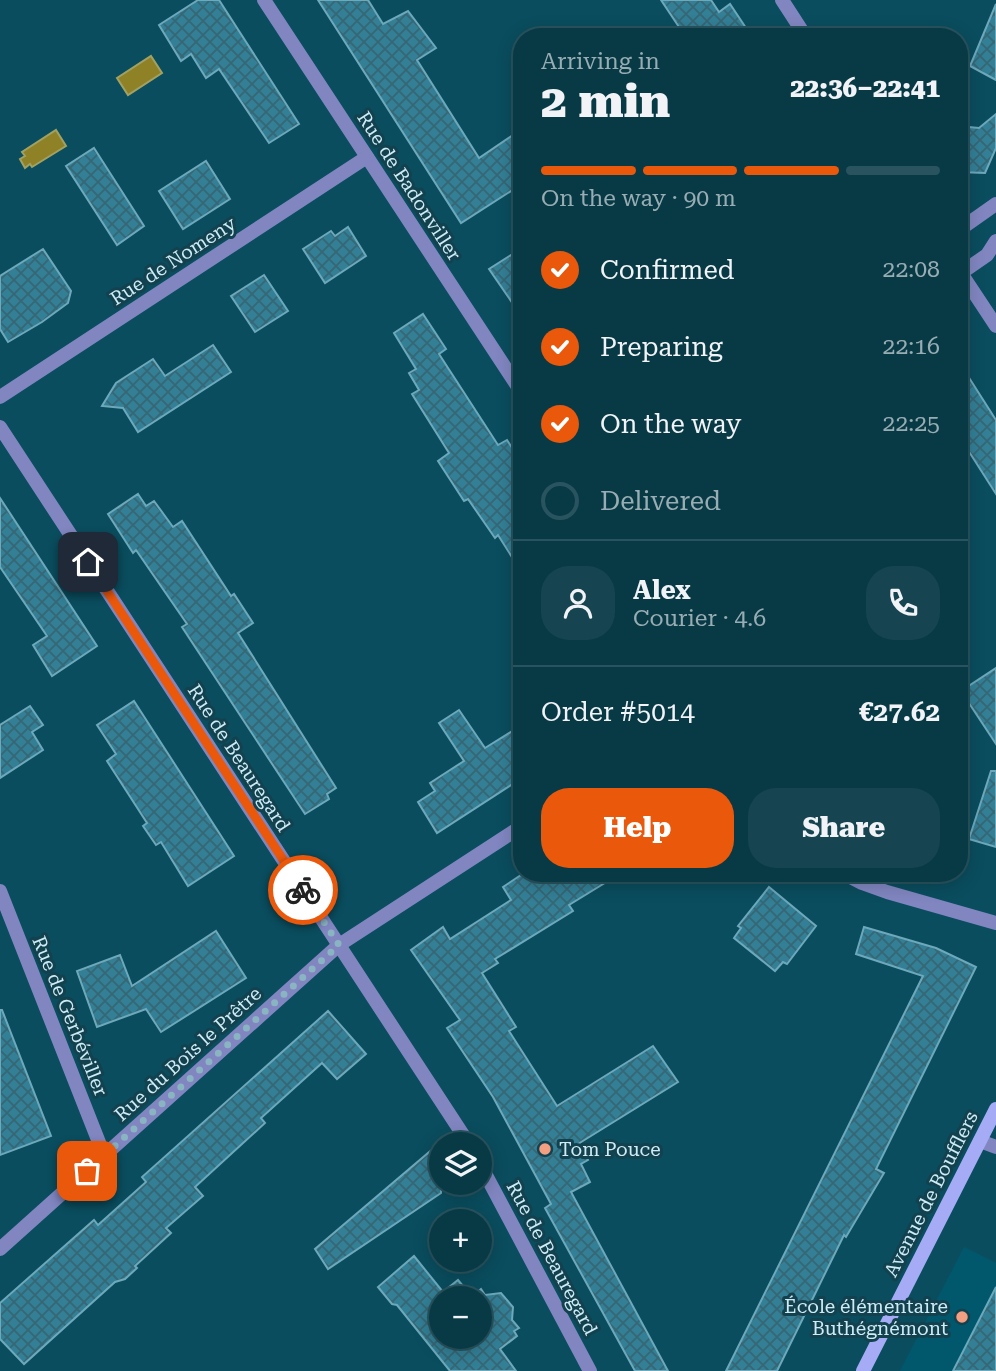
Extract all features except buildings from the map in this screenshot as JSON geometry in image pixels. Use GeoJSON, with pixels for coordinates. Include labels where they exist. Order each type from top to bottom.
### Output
{"type":"FeatureCollection","features":[{"type":"Feature","properties":{"kind":"street","name":"Rue de Badonviller"},"geometry":{"type":"LineString","coordinates":[[264,0],[513,379]]}},
{"type":"Feature","properties":{"kind":"street"},"geometry":{"type":"LineString","coordinates":[[782,0],[800,28]]}},
{"type":"Feature","properties":{"kind":"street","name":"Rue de Nomeny"},"geometry":{"type":"LineString","coordinates":[[0,397],[368,157]]}},
{"type":"Feature","properties":{"kind":"street"},"geometry":{"type":"LineString","coordinates":[[968,224],[996,204]]}},
{"type":"Feature","properties":{"kind":"street"},"geometry":{"type":"LineString","coordinates":[[968,267],[987,255],[996,241]]}},
{"type":"Feature","properties":{"kind":"street"},"geometry":{"type":"LineString","coordinates":[[968,284],[996,327]]}},
{"type":"Feature","properties":{"kind":"street","name":"Rue de Beauregard"},"geometry":{"type":"LineString","coordinates":[[0,428],[461,1132]]}},
{"type":"Feature","properties":{"kind":"street","name":"Rue du Bois le Prêtre"},"geometry":{"type":"LineString","coordinates":[[0,1249],[339,945],[513,832]]}},
{"type":"Feature","properties":{"kind":"street"},"geometry":{"type":"LineString","coordinates":[[860,882],[996,923]]}},
{"type":"Feature","properties":{"kind":"street","name":"Rue de Gerbéviller"},"geometry":{"type":"LineString","coordinates":[[0,891],[104,1155]]}},
{"type":"Feature","properties":{"kind":"street","name":"Avenue de Boufflers"},"geometry":{"type":"LineString","coordinates":[[863,1371],[996,1109]]}},
{"type":"Feature","properties":{"kind":"street"},"geometry":{"type":"LineString","coordinates":[[980,1141],[996,1147]]}},
{"type":"Feature","properties":{"kind":"street","name":"Rue de Beauregard"},"geometry":{"type":"LineString","coordinates":[[492,1187],[590,1371]]}},
{"type":"Feature","properties":{"kind":"shaded area"},"geometry":{"type":"Polygon","coordinates":[[[151,56],[162,73],[128,95],[117,78],[151,56]]]}},
{"type":"Feature","properties":{"kind":"shaded area"},"geometry":{"type":"Polygon","coordinates":[[[56,130],[66,146],[32,167],[30,164],[25,168],[20,159],[25,156],[22,152],[56,130]]]}},
{"type":"Feature","properties":{"kind":"shaded area","name":"École élémentaire Buthégnémont"},"geometry":{"type":"Polygon","coordinates":[[[964,1247],[996,1263],[996,1371],[900,1371],[964,1247]]]}},
{"type":"Feature","properties":{"kind":"way so far"},"geometry":{"type":"LineString","coordinates":[[87,1171],[339,945],[303,890]]}},
{"type":"Feature","properties":{"kind":"place","name":"Tom Pouce"},"geometry":{"type":"Point","coordinates":[545,1149]}},
{"type":"Feature","properties":{"kind":"place","name":"École élémentaire Buthégnémont"},"geometry":{"type":"Point","coordinates":[962,1317]}},
{"type":"Feature","properties":{"kind":"route"},"geometry":{"type":"LineString","coordinates":[[88,562],[303,890]]}}]}
